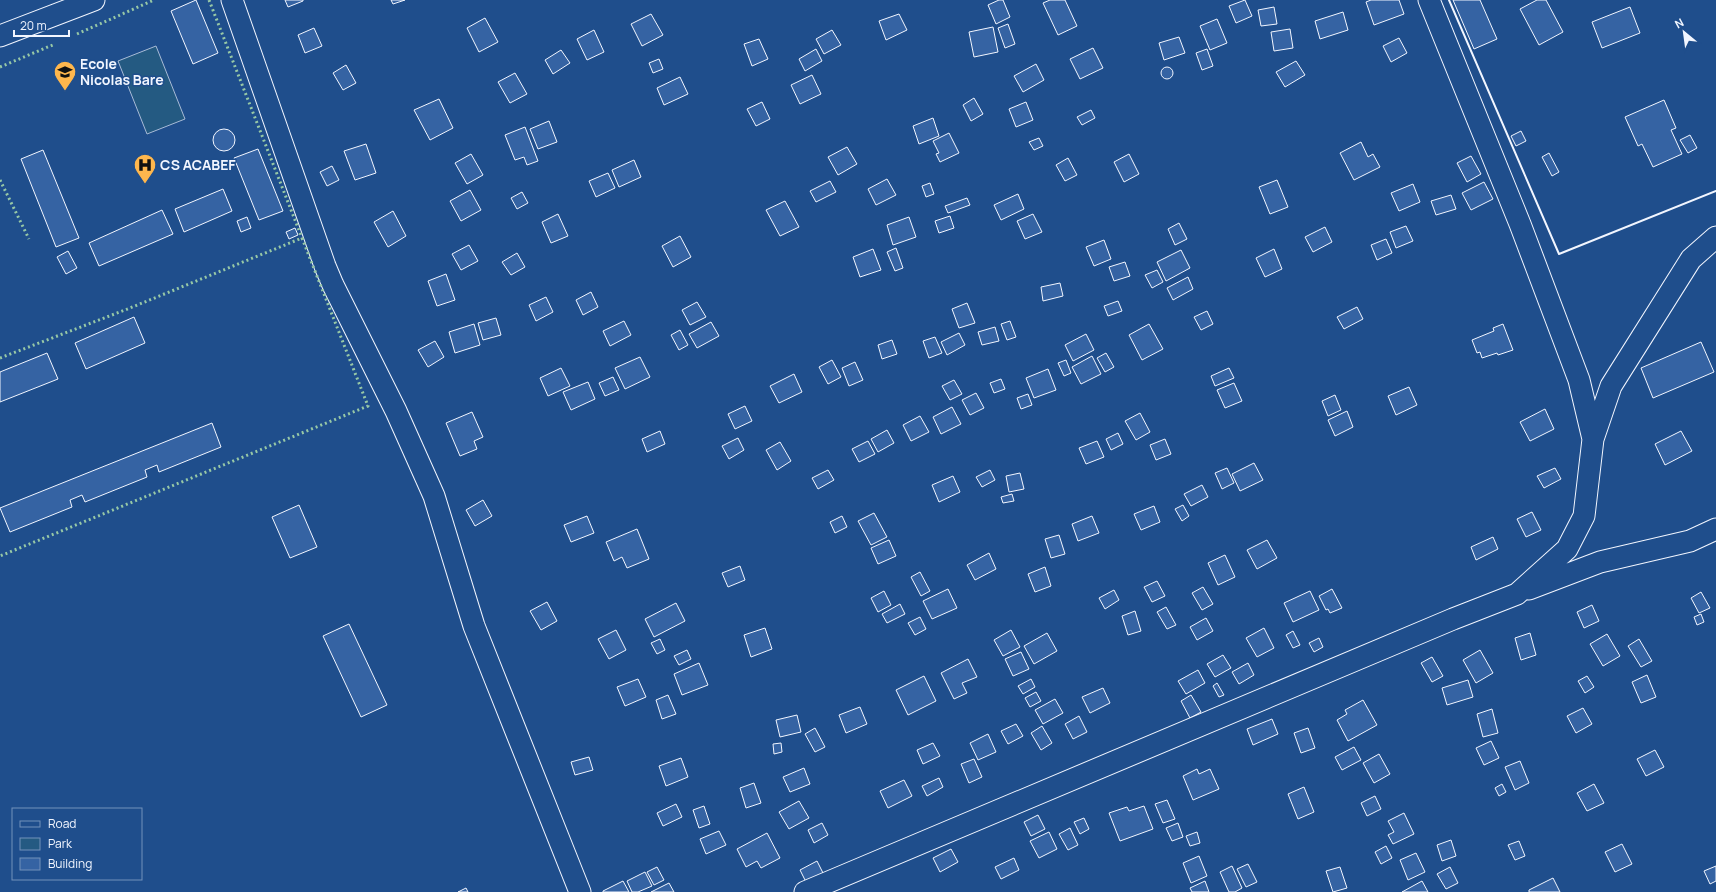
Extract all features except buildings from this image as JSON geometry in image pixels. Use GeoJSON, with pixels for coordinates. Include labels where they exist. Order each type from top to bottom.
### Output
{"type":"FeatureCollection","features":[{"type":"Feature","properties":{"kind":"street"},"geometry":{"type":"LineString","coordinates":[[0,36],[94,0]]}},
{"type":"Feature","properties":{"kind":"street"},"geometry":{"type":"LineString","coordinates":[[232,0],[325,266],[396,411],[434,496],[474,626],[580,892]]}},
{"type":"Feature","properties":{"kind":"street"},"geometry":{"type":"LineString","coordinates":[[1430,0],[1520,224],[1579,380],[1593,439]]}},
{"type":"Feature","properties":{"kind":"street"},"geometry":{"type":"LineString","coordinates":[[1517,594],[1567,549],[1584,516],[1593,439],[1611,386],[1691,259],[1716,236]]}},
{"type":"Feature","properties":{"kind":"street"},"geometry":{"type":"LineString","coordinates":[[805,892],[1458,616],[1600,562],[1690,541],[1716,529]]}},
{"type":"Feature","properties":{"kind":"green space"},"geometry":{"type":"Polygon","coordinates":[[[156,46],[185,119],[147,134],[118,61],[156,46]]]}},
{"type":"Feature","properties":{"kind":"hedge"},"geometry":{"type":"LineString","coordinates":[[77,34],[154,0]]}},
{"type":"Feature","properties":{"kind":"hedge"},"geometry":{"type":"LineString","coordinates":[[209,0],[302,238]]}},
{"type":"Feature","properties":{"kind":"hedge"},"geometry":{"type":"LineString","coordinates":[[0,67],[55,44]]}},
{"type":"Feature","properties":{"kind":"hedge"},"geometry":{"type":"LineString","coordinates":[[0,180],[29,239]]}},
{"type":"Feature","properties":{"kind":"hedge"},"geometry":{"type":"LineString","coordinates":[[0,358],[125,310],[302,238],[368,406],[0,556]]}},
{"type":"Feature","properties":{"kind":"wall"},"geometry":{"type":"LineString","coordinates":[[1449,0],[1559,254],[1716,191]]}},
{"type":"Feature","properties":{"kind":"place","name":"Ecole Nicolas Bare"},"geometry":{"type":"Point","coordinates":[65,92]}},
{"type":"Feature","properties":{"kind":"place","name":"CS ACABEF"},"geometry":{"type":"Point","coordinates":[145,184]}}]}
